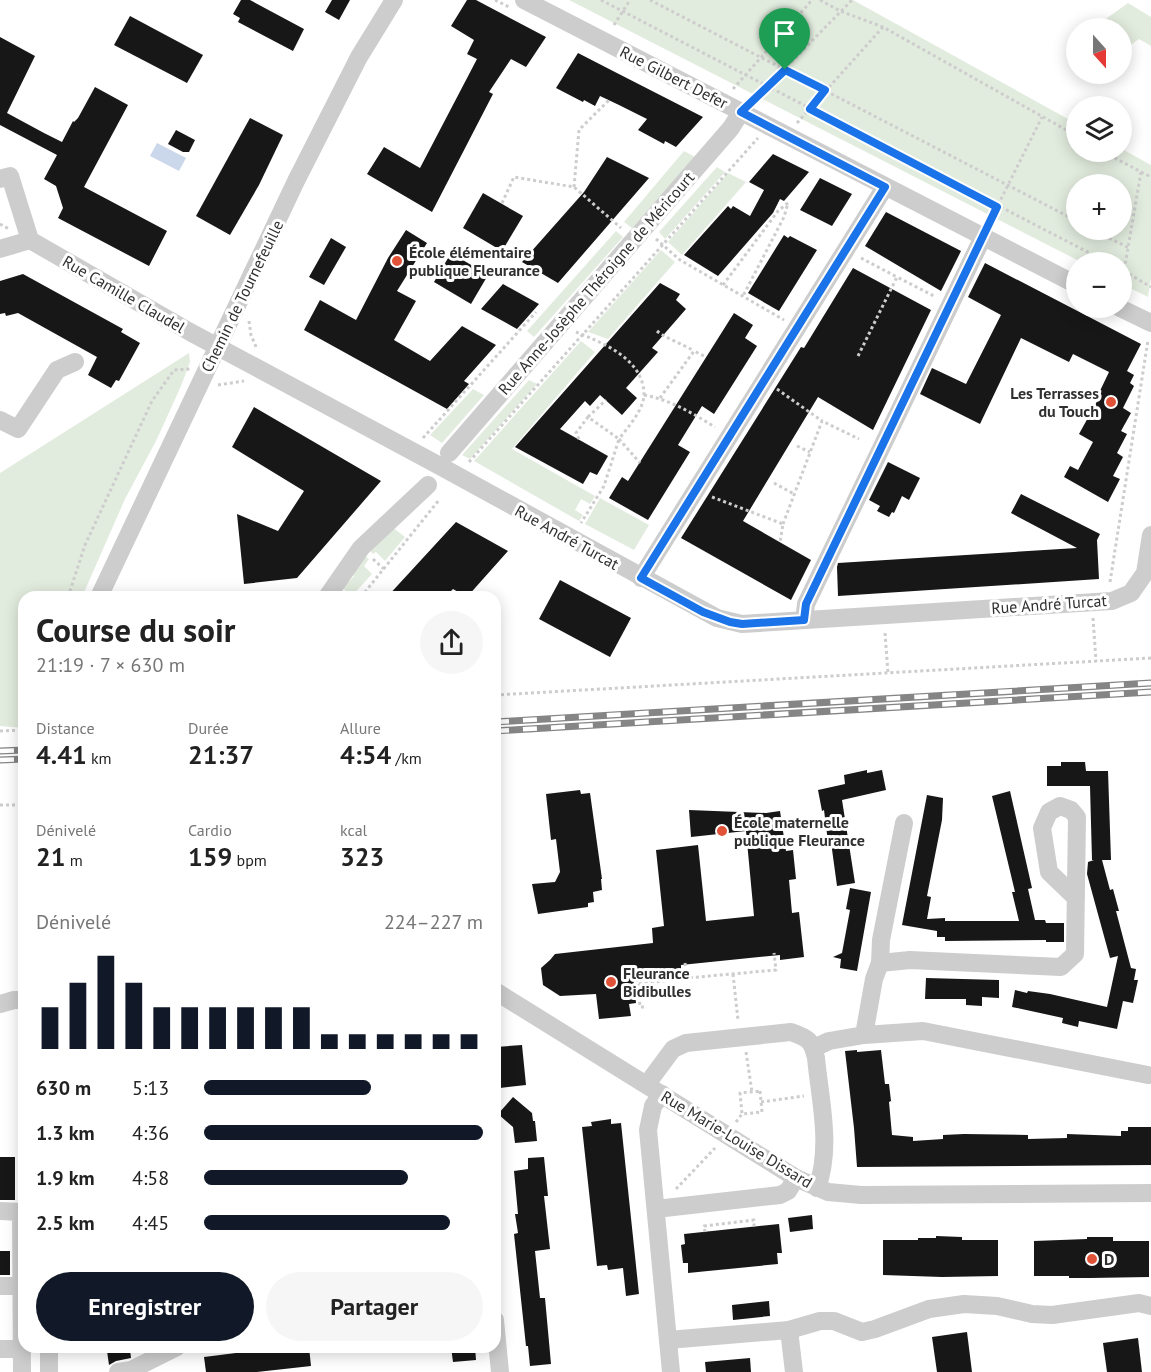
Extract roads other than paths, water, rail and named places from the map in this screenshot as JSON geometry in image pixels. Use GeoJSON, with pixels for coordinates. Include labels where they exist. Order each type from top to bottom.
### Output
{"type":"FeatureCollection","features":[{"type":"Feature","properties":{"kind":"street","name":"Chemin de Tournefeuille"},"geometry":{"type":"LineString","coordinates":[[102,591],[296,182],[359,57],[394,0]]}},
{"type":"Feature","properties":{"kind":"street","name":"Rue Gilbert Defer"},"geometry":{"type":"LineString","coordinates":[[524,0],[1066,279]]}},
{"type":"Feature","properties":{"kind":"street","name":"Rue Anne-Josèphe Théroigne de Méricourt"},"geometry":{"type":"LineString","coordinates":[[448,453],[731,128],[741,112]]}},
{"type":"Feature","properties":{"kind":"street"},"geometry":{"type":"LineString","coordinates":[[0,179],[10,176],[30,240],[0,249]]}},
{"type":"Feature","properties":{"kind":"street"},"geometry":{"type":"LineString","coordinates":[[641,578],[885,187]]}},
{"type":"Feature","properties":{"kind":"street"},"geometry":{"type":"LineString","coordinates":[[804,620],[806,604],[983,237]]}},
{"type":"Feature","properties":{"kind":"street","name":"Rue Camille Claudel"},"geometry":{"type":"LineString","coordinates":[[30,240],[217,347]]}},
{"type":"Feature","properties":{"kind":"street"},"geometry":{"type":"LineString","coordinates":[[1132,317],[1150,331]]}},
{"type":"Feature","properties":{"kind":"street","name":"Rue André Turcat"},"geometry":{"type":"LineString","coordinates":[[217,347],[438,465],[703,612],[730,622],[742,624],[1112,601],[1131,592],[1145,573],[1151,535]]}},
{"type":"Feature","properties":{"kind":"street"},"geometry":{"type":"LineString","coordinates":[[0,420],[18,429],[57,370],[75,362]]}},
{"type":"Feature","properties":{"kind":"street"},"geometry":{"type":"LineString","coordinates":[[331,591],[361,548],[428,485]]}},
{"type":"Feature","properties":{"kind":"street"},"geometry":{"type":"LineString","coordinates":[[864,1035],[874,979],[880,963],[881,940],[904,823]]}},
{"type":"Feature","properties":{"kind":"street"},"geometry":{"type":"LineString","coordinates":[[880,963],[910,960],[1061,967],[1075,954],[1076,898]]}},
{"type":"Feature","properties":{"kind":"street","name":"Rue Marie-Louise Dissard"},"geometry":{"type":"LineString","coordinates":[[501,995],[655,1089],[725,1135],[796,1178],[818,1188],[841,1194],[861,1195],[1151,1193]]}},
{"type":"Feature","properties":{"kind":"street"},"geometry":{"type":"LineString","coordinates":[[0,1004],[18,1000]]}},
{"type":"Feature","properties":{"kind":"street"},"geometry":{"type":"LineString","coordinates":[[814,1048],[828,1041],[864,1035],[923,1031],[1148,1075]]}},
{"type":"Feature","properties":{"kind":"street"},"geometry":{"type":"LineString","coordinates":[[671,1372],[663,1208],[648,1130],[655,1089],[673,1048],[686,1043],[791,1032],[807,1038],[814,1048],[826,1151],[818,1188]]}},
{"type":"Feature","properties":{"kind":"street"},"geometry":{"type":"LineString","coordinates":[[663,1208],[780,1195],[788,1191],[796,1178]]}},
{"type":"Feature","properties":{"kind":"street"},"geometry":{"type":"LineString","coordinates":[[0,1211],[18,1212]]}},
{"type":"Feature","properties":{"kind":"street"},"geometry":{"type":"LineString","coordinates":[[0,1286],[18,1286]]}},
{"type":"Feature","properties":{"kind":"street"},"geometry":{"type":"LineString","coordinates":[[668,1340],[789,1330],[820,1321],[834,1321],[862,1332],[929,1309],[964,1304],[997,1306],[1032,1314],[1052,1314],[1140,1303],[1151,1306]]}},
{"type":"Feature","properties":{"kind":"street"},"geometry":{"type":"LineString","coordinates":[[789,1330],[794,1372]]}},
{"type":"Feature","properties":{"kind":"street"},"geometry":{"type":"LineString","coordinates":[[0,1349],[18,1349]]}},
{"type":"Feature","properties":{"kind":"street"},"geometry":{"type":"LineString","coordinates":[[22,1353],[22,1372]]}},
{"type":"Feature","properties":{"kind":"street"},"geometry":{"type":"LineString","coordinates":[[49,1353],[49,1372]]}},
{"type":"Feature","properties":{"kind":"street"},"geometry":{"type":"LineString","coordinates":[[118,1372],[131,1370],[165,1353]]}},
{"type":"Feature","properties":{"kind":"street"},"geometry":{"type":"LineString","coordinates":[[498,1353],[500,1372]]}},
{"type":"Feature","properties":{"kind":"water"},"geometry":{"type":"Polygon","coordinates":[[[157,143],[186,158],[179,171],[150,156],[157,143]]]}},
{"type":"Feature","properties":{"kind":"railway"},"geometry":{"type":"LineString","coordinates":[[501,722],[1151,683]]}},
{"type":"Feature","properties":{"kind":"railway"},"geometry":{"type":"LineString","coordinates":[[501,731],[1151,692]]}},
{"type":"Feature","properties":{"kind":"railway"},"geometry":{"type":"LineString","coordinates":[[0,751],[18,750]]}},
{"type":"Feature","properties":{"kind":"railway"},"geometry":{"type":"LineString","coordinates":[[0,760],[18,759]]}},
{"type":"Feature","properties":{"kind":"place","name":"École élémentaire publique Fleurance"},"geometry":{"type":"Point","coordinates":[397,261]}},
{"type":"Feature","properties":{"kind":"place","name":"Les Terrasses du Touch"},"geometry":{"type":"Point","coordinates":[1111,402]}},
{"type":"Feature","properties":{"kind":"place","name":"École maternelle publique Fleurance"},"geometry":{"type":"Point","coordinates":[722,831]}},
{"type":"Feature","properties":{"kind":"place","name":"Fleurance Bidibulles"},"geometry":{"type":"Point","coordinates":[611,982]}},
{"type":"Feature","properties":{"kind":"place","name":"D"},"geometry":{"type":"Point","coordinates":[1092,1259]}}]}
